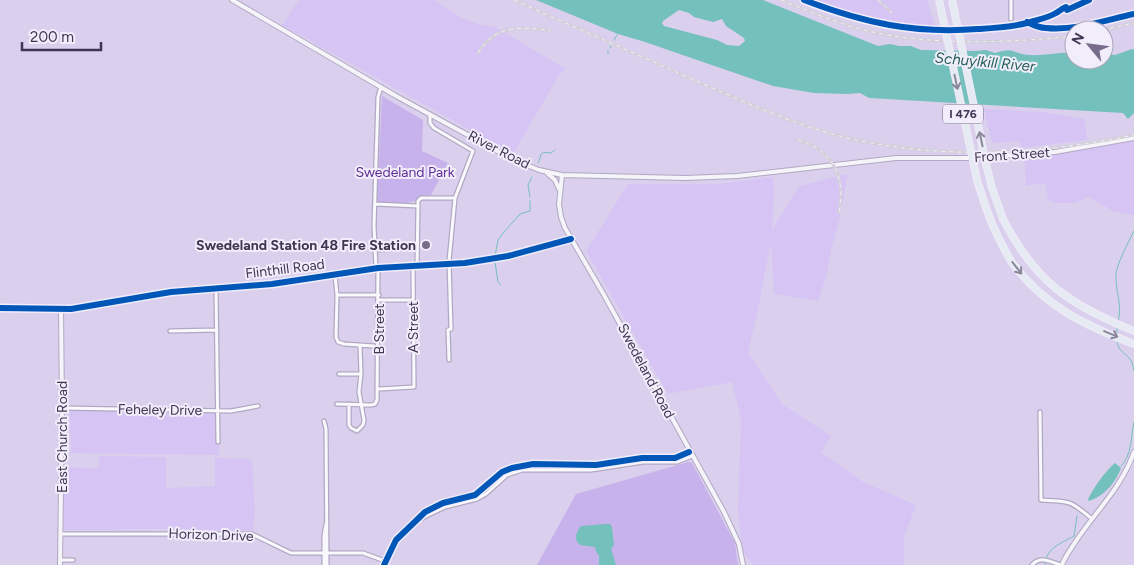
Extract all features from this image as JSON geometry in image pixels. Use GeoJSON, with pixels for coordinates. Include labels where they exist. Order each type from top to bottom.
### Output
{"type":"FeatureCollection","features":[{"type":"Feature","properties":{"kind":"highway","name":"I 476"},"geometry":{"type":"LineString","coordinates":[[939,0],[977,180],[993,226],[1013,263],[1033,287],[1066,313],[1134,344]]}},
{"type":"Feature","properties":{"kind":"highway","name":"I 476"},"geometry":{"type":"LineString","coordinates":[[952,0],[992,188],[1003,219],[1020,250],[1059,292],[1087,311],[1134,331]]}},
{"type":"Feature","properties":{"kind":"main road","name":"River Road"},"geometry":{"type":"LineString","coordinates":[[232,0],[430,114],[512,159],[545,172],[562,175],[685,178],[737,176],[888,159]]}},
{"type":"Feature","properties":{"kind":"main road","name":"Front Street"},"geometry":{"type":"LineString","coordinates":[[888,159],[974,158],[1046,152],[1134,138]]}},
{"type":"Feature","properties":{"kind":"main road"},"geometry":{"type":"LineString","coordinates":[[545,172],[555,180],[560,192]]}},
{"type":"Feature","properties":{"kind":"main road","name":"Swedeland Road"},"geometry":{"type":"LineString","coordinates":[[562,175],[560,213],[564,224],[643,364],[736,537],[743,565]]}},
{"type":"Feature","properties":{"kind":"main road","name":"Flinthill Road"},"geometry":{"type":"LineString","coordinates":[[0,308],[62,309],[83,307],[171,292],[272,284],[377,268],[448,265],[508,256],[571,239]]}},
{"type":"Feature","properties":{"kind":"main road","name":"East Church Road"},"geometry":{"type":"LineString","coordinates":[[60,562],[62,309]]}},
{"type":"Feature","properties":{"kind":"main road"},"geometry":{"type":"LineString","coordinates":[[1062,565],[1092,519],[1120,484],[1134,452]]}},
{"type":"Feature","properties":{"kind":"street"},"geometry":{"type":"LineString","coordinates":[[1011,0],[1012,19]]}},
{"type":"Feature","properties":{"kind":"street","name":"B Street"},"geometry":{"type":"LineString","coordinates":[[379,389],[379,295],[374,250],[378,97],[381,87]]}},
{"type":"Feature","properties":{"kind":"street"},"geometry":{"type":"LineString","coordinates":[[430,114],[430,123],[434,128],[473,151],[455,198],[448,265],[452,329],[448,330],[449,360]]}},
{"type":"Feature","properties":{"kind":"street"},"geometry":{"type":"LineString","coordinates":[[375,204],[418,206],[418,201],[422,198],[455,198]]}},
{"type":"Feature","properties":{"kind":"street","name":"A Street"},"geometry":{"type":"LineString","coordinates":[[379,389],[414,387],[413,300],[418,206]]}},
{"type":"Feature","properties":{"kind":"street"},"geometry":{"type":"LineString","coordinates":[[374,250],[417,248]]}},
{"type":"Feature","properties":{"kind":"street"},"geometry":{"type":"LineString","coordinates":[[335,275],[337,295],[336,338],[338,342],[360,346],[374,346]]}},
{"type":"Feature","properties":{"kind":"street"},"geometry":{"type":"LineString","coordinates":[[216,289],[218,442]]}},
{"type":"Feature","properties":{"kind":"street"},"geometry":{"type":"LineString","coordinates":[[337,295],[379,295]]}},
{"type":"Feature","properties":{"kind":"street"},"geometry":{"type":"LineString","coordinates":[[379,300],[413,300]]}},
{"type":"Feature","properties":{"kind":"street"},"geometry":{"type":"LineString","coordinates":[[170,331],[216,330]]}},
{"type":"Feature","properties":{"kind":"street"},"geometry":{"type":"LineString","coordinates":[[349,404],[350,425],[351,428],[357,431],[363,425],[364,420],[359,392],[361,374],[360,346]]}},
{"type":"Feature","properties":{"kind":"street"},"geometry":{"type":"LineString","coordinates":[[339,374],[361,374]]}},
{"type":"Feature","properties":{"kind":"street"},"geometry":{"type":"LineString","coordinates":[[337,404],[375,404],[379,389]]}},
{"type":"Feature","properties":{"kind":"street","name":"Feheley Drive"},"geometry":{"type":"LineString","coordinates":[[62,408],[238,410],[258,406]]}},
{"type":"Feature","properties":{"kind":"street"},"geometry":{"type":"LineString","coordinates":[[1040,412],[1041,500],[1067,501],[1092,519]]}},
{"type":"Feature","properties":{"kind":"street"},"geometry":{"type":"LineString","coordinates":[[324,421],[326,430],[326,565]]}},
{"type":"Feature","properties":{"kind":"street"},"geometry":{"type":"LineString","coordinates":[[384,563],[396,540],[413,522],[445,507],[477,499],[507,475],[522,470],[591,470],[643,462],[677,462],[691,454]]}},
{"type":"Feature","properties":{"kind":"street","name":"Horizon Drive"},"geometry":{"type":"LineString","coordinates":[[61,534],[249,534],[260,537],[291,553],[363,553],[384,563]]}},
{"type":"Feature","properties":{"kind":"street"},"geometry":{"type":"LineString","coordinates":[[1032,565],[1036,560],[1043,559],[1062,565]]}},
{"type":"Feature","properties":{"kind":"street"},"geometry":{"type":"LineString","coordinates":[[60,562],[73,560]]}},
{"type":"Feature","properties":{"kind":"shaded area"},"geometry":{"type":"Polygon","coordinates":[[[299,0],[434,0],[460,17],[477,24],[495,27],[566,69],[559,75],[513,154],[282,25],[299,0]]]}},
{"type":"Feature","properties":{"kind":"shaded area"},"geometry":{"type":"Polygon","coordinates":[[[808,0],[927,0],[936,29],[919,29],[874,21],[842,13],[808,0]]]}},
{"type":"Feature","properties":{"kind":"shaded area"},"geometry":{"type":"Polygon","coordinates":[[[984,109],[1042,112],[1084,119],[1088,140],[1021,148],[1020,141],[992,143],[984,109]]]}},
{"type":"Feature","properties":{"kind":"shaded area"},"geometry":{"type":"Polygon","coordinates":[[[1134,141],[1134,215],[1113,211],[1089,197],[1074,203],[1056,203],[1048,200],[1044,183],[1026,186],[1024,155],[1078,150],[1134,141]]]}},
{"type":"Feature","properties":{"kind":"shaded area"},"geometry":{"type":"Polygon","coordinates":[[[848,174],[827,274],[818,301],[774,294],[771,241],[748,352],[782,404],[831,436],[821,452],[863,482],[916,505],[904,537],[904,565],[753,565],[745,554],[741,539],[738,510],[741,419],[732,382],[668,394],[586,251],[628,184],[719,184],[773,177],[772,230],[799,186],[848,174]]]}},
{"type":"Feature","properties":{"kind":"shaded area"},"geometry":{"type":"Polygon","coordinates":[[[70,411],[220,413],[219,455],[71,453],[70,411]]]}},
{"type":"Feature","properties":{"kind":"shaded area"},"geometry":{"type":"Polygon","coordinates":[[[99,456],[166,457],[166,488],[215,486],[215,458],[252,459],[255,511],[253,531],[164,529],[64,530],[63,467],[99,468],[99,456]]]}},
{"type":"Feature","properties":{"kind":"green space","name":"Swedeland Park"},"geometry":{"type":"Polygon","coordinates":[[[382,96],[423,120],[422,151],[448,163],[431,195],[421,196],[415,201],[406,203],[377,202],[382,96]]]}},
{"type":"Feature","properties":{"kind":"green space"},"geometry":{"type":"Polygon","coordinates":[[[688,462],[692,463],[735,543],[738,565],[537,565],[576,494],[688,462]]]}},
{"type":"Feature","properties":{"kind":"water","name":"Schuylkill River"},"geometry":{"type":"Polygon","coordinates":[[[536,0],[763,0],[878,46],[890,44],[911,46],[921,50],[986,50],[995,53],[1010,50],[1029,55],[1064,53],[1064,70],[1114,70],[1114,55],[1132,49],[1134,50],[1134,113],[1128,119],[1123,113],[869,98],[860,93],[814,93],[773,86],[618,34],[536,0]],[[679,10],[662,23],[664,26],[717,40],[727,45],[739,46],[745,41],[744,38],[726,26],[722,19],[713,22],[694,17],[689,13],[679,10]]]}},
{"type":"Feature","properties":{"kind":"water"},"geometry":{"type":"Polygon","coordinates":[[[1115,463],[1121,468],[1116,479],[1099,497],[1088,501],[1099,481],[1115,463]]]}},
{"type":"Feature","properties":{"kind":"water"},"geometry":{"type":"Polygon","coordinates":[[[610,524],[614,545],[611,549],[616,565],[599,565],[599,555],[595,547],[580,545],[576,540],[577,533],[581,526],[610,524]]]}},
{"type":"Feature","properties":{"kind":"waterway"},"geometry":{"type":"LineString","coordinates":[[614,40],[617,35]]}},
{"type":"Feature","properties":{"kind":"waterway"},"geometry":{"type":"LineString","coordinates":[[538,163],[542,153],[551,153],[555,150]]}},
{"type":"Feature","properties":{"kind":"waterway"},"geometry":{"type":"LineString","coordinates":[[530,197],[528,185],[532,177]]}},
{"type":"Feature","properties":{"kind":"waterway"},"geometry":{"type":"LineString","coordinates":[[495,256],[498,240],[520,214],[530,211],[530,201]]}},
{"type":"Feature","properties":{"kind":"waterway"},"geometry":{"type":"LineString","coordinates":[[1118,322],[1120,310],[1116,281],[1118,265],[1134,231]]}},
{"type":"Feature","properties":{"kind":"waterway"},"geometry":{"type":"LineString","coordinates":[[495,262],[498,282],[501,285]]}},
{"type":"Feature","properties":{"kind":"waterway"},"geometry":{"type":"LineString","coordinates":[[1117,325],[1117,334]]}},
{"type":"Feature","properties":{"kind":"waterway"},"geometry":{"type":"LineString","coordinates":[[1117,340],[1120,350],[1132,362],[1134,371]]}},
{"type":"Feature","properties":{"kind":"waterway"},"geometry":{"type":"LineString","coordinates":[[1121,466],[1125,462],[1129,451],[1134,422]]}},
{"type":"Feature","properties":{"kind":"waterway"},"geometry":{"type":"LineString","coordinates":[[1045,565],[1051,550],[1074,536],[1077,516]]}},
{"type":"Feature","properties":{"kind":"railway"},"geometry":{"type":"LineString","coordinates":[[514,0],[759,108],[803,125],[848,138],[904,148],[937,151],[1003,152],[1069,146],[1134,135]]}},
{"type":"Feature","properties":{"kind":"railway"},"geometry":{"type":"LineString","coordinates":[[781,0],[864,30],[915,39],[969,42],[1064,37]]}},
{"type":"Feature","properties":{"kind":"railway"},"geometry":{"type":"LineString","coordinates":[[878,0],[892,13]]}},
{"type":"Feature","properties":{"kind":"railway"},"geometry":{"type":"LineString","coordinates":[[1114,27],[1134,23]]}},
{"type":"Feature","properties":{"kind":"railway"},"geometry":{"type":"LineString","coordinates":[[478,53],[493,36],[510,29],[551,30]]}},
{"type":"Feature","properties":{"kind":"railway"},"geometry":{"type":"LineString","coordinates":[[798,140],[821,151],[835,167],[841,188],[839,213]]}},
{"type":"Feature","properties":{"kind":"cycle path"},"geometry":{"type":"LineString","coordinates":[[804,0],[869,21],[932,30],[997,28],[1021,24],[1049,16],[1066,7],[1067,10],[1089,0]]}},
{"type":"Feature","properties":{"kind":"cycle path"},"geometry":{"type":"LineString","coordinates":[[1027,22],[1044,28],[1057,29],[1134,14]]}},
{"type":"Feature","properties":{"kind":"cycle path"},"geometry":{"type":"LineString","coordinates":[[0,308],[71,309],[171,292],[272,284],[378,268],[465,263],[508,256],[571,239]]}},
{"type":"Feature","properties":{"kind":"cycle path"},"geometry":{"type":"LineString","coordinates":[[384,565],[396,540],[425,512],[443,503],[475,495],[502,472],[512,468],[533,464],[596,465],[642,458],[675,458],[689,452]]}},
{"type":"Feature","properties":{"kind":"place","name":"Swedeland Station 48 Fire Station"},"geometry":{"type":"Point","coordinates":[426,245]}}]}
